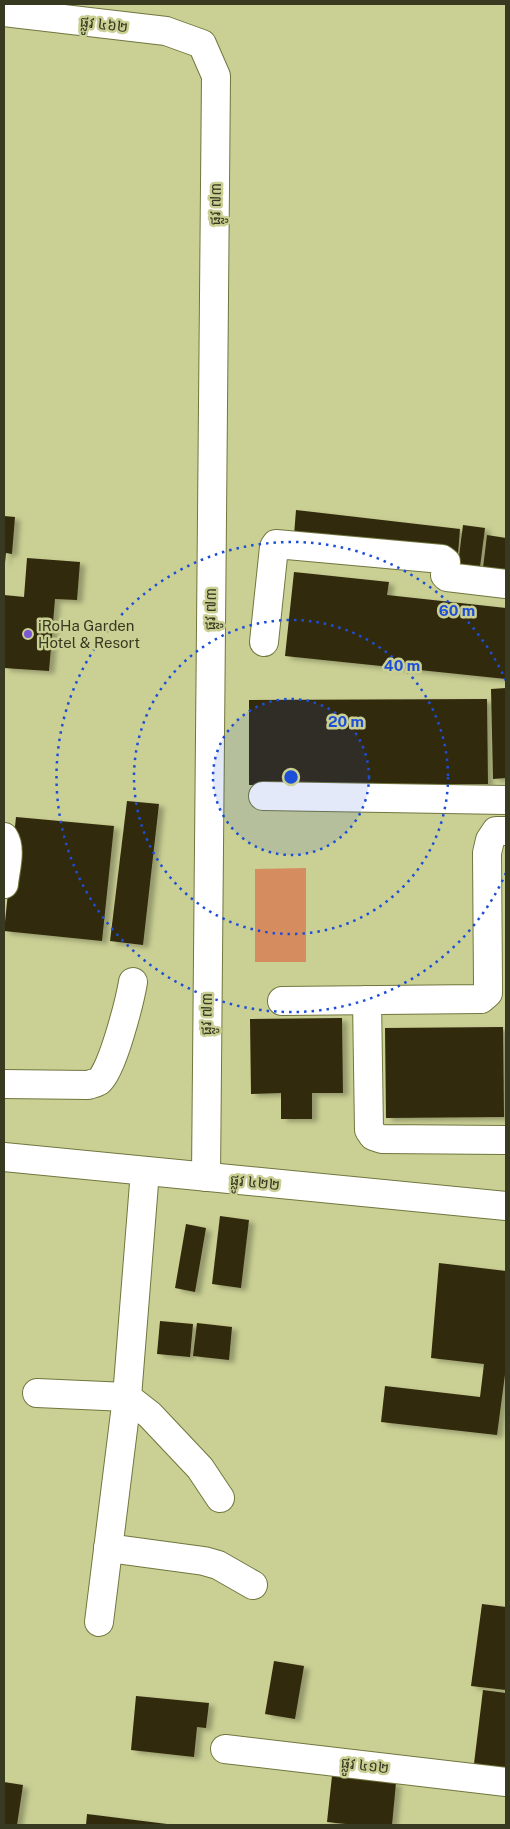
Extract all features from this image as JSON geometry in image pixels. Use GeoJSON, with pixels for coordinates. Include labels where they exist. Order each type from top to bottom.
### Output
{"type":"FeatureCollection","features":[{"type":"Feature","properties":{"kind":"street","name":"ផ្លូវ ៤៦២"},"geometry":{"type":"LineString","coordinates":[[4,12],[166,31],[202,44]]}},
{"type":"Feature","properties":{"kind":"street","name":"ផ្លូវ ៧៣"},"geometry":{"type":"LineString","coordinates":[[202,44],[216,76],[206,1177]]}},
{"type":"Feature","properties":{"kind":"street"},"geometry":{"type":"LineString","coordinates":[[264,642],[274,547],[276,544],[442,559],[446,562],[445,575],[447,577],[506,584]]}},
{"type":"Feature","properties":{"kind":"street"},"geometry":{"type":"LineString","coordinates":[[263,796],[506,800]]}},
{"type":"Feature","properties":{"kind":"street"},"geometry":{"type":"LineString","coordinates":[[282,1001],[481,998],[488,993],[487,853],[490,840],[496,831],[506,831]]}},
{"type":"Feature","properties":{"kind":"street"},"geometry":{"type":"LineString","coordinates":[[4,837],[8,849],[4,884]]}},
{"type":"Feature","properties":{"kind":"street"},"geometry":{"type":"LineString","coordinates":[[4,1084],[88,1085],[99,1081],[105,1073],[124,1023],[133,982]]}},
{"type":"Feature","properties":{"kind":"street"},"geometry":{"type":"LineString","coordinates":[[367,1000],[369,1130],[373,1136],[382,1139],[506,1140]]}},
{"type":"Feature","properties":{"kind":"street","name":"ផ្លូវ ៤២២"},"geometry":{"type":"LineString","coordinates":[[4,1157],[506,1206]]}},
{"type":"Feature","properties":{"kind":"street"},"geometry":{"type":"LineString","coordinates":[[98,1622],[127,1397],[146,1171]]}},
{"type":"Feature","properties":{"kind":"street"},"geometry":{"type":"LineString","coordinates":[[37,1394],[127,1397],[150,1416],[200,1468],[220,1498]]}},
{"type":"Feature","properties":{"kind":"street"},"geometry":{"type":"LineString","coordinates":[[108,1548],[204,1560],[234,1573],[253,1585]]}},
{"type":"Feature","properties":{"kind":"street","name":"ផ្លូវ ៤១២"},"geometry":{"type":"LineString","coordinates":[[224,1749],[506,1782]]}},
{"type":"Feature","properties":{"kind":"shaded area"},"geometry":{"type":"Polygon","coordinates":[[[306,868],[306,962],[255,962],[255,869],[306,868]]]}},
{"type":"Feature","properties":{"kind":"building"},"geometry":{"type":"Polygon","coordinates":[[[296,510],[460,529],[458,554],[294,535],[296,510]]]}},
{"type":"Feature","properties":{"kind":"building"},"geometry":{"type":"Polygon","coordinates":[[[4,516],[15,517],[12,554],[6,553],[5,563],[4,563],[4,516]]]}},
{"type":"Feature","properties":{"kind":"building"},"geometry":{"type":"Polygon","coordinates":[[[463,525],[485,528],[479,575],[457,572],[463,525]]]}},
{"type":"Feature","properties":{"kind":"building"},"geometry":{"type":"Polygon","coordinates":[[[487,535],[506,538],[506,579],[482,576],[487,535]]]}},
{"type":"Feature","properties":{"kind":"building","name":"iRoHa Garden Hotel & Resort"},"geometry":{"type":"Polygon","coordinates":[[[27,558],[80,562],[77,600],[55,599],[49,671],[4,668],[4,595],[24,597],[27,558]]]}},
{"type":"Feature","properties":{"kind":"building"},"geometry":{"type":"Polygon","coordinates":[[[294,572],[389,582],[387,595],[506,608],[506,679],[285,656],[294,572]]]}},
{"type":"Feature","properties":{"kind":"building"},"geometry":{"type":"Polygon","coordinates":[[[506,688],[506,778],[493,779],[491,689],[506,688]]]}},
{"type":"Feature","properties":{"kind":"building"},"geometry":{"type":"Polygon","coordinates":[[[487,699],[488,784],[249,785],[249,700],[487,699]]]}},
{"type":"Feature","properties":{"kind":"building"},"geometry":{"type":"Polygon","coordinates":[[[127,801],[159,804],[143,945],[110,941],[127,801]]]}},
{"type":"Feature","properties":{"kind":"building"},"geometry":{"type":"Polygon","coordinates":[[[16,817],[114,826],[102,941],[4,931],[16,817]]]}},
{"type":"Feature","properties":{"kind":"building"},"geometry":{"type":"Polygon","coordinates":[[[342,1018],[343,1093],[312,1093],[312,1119],[281,1119],[281,1093],[251,1094],[250,1019],[342,1018]]]}},
{"type":"Feature","properties":{"kind":"building"},"geometry":{"type":"Polygon","coordinates":[[[503,1027],[504,1117],[386,1118],[385,1028],[503,1027]]]}},
{"type":"Feature","properties":{"kind":"building"},"geometry":{"type":"Polygon","coordinates":[[[220,1216],[249,1220],[241,1288],[212,1284],[220,1216]]]}},
{"type":"Feature","properties":{"kind":"building"},"geometry":{"type":"Polygon","coordinates":[[[186,1224],[206,1228],[195,1292],[175,1288],[186,1224]]]}},
{"type":"Feature","properties":{"kind":"building"},"geometry":{"type":"Polygon","coordinates":[[[439,1263],[506,1271],[506,1367],[497,1435],[381,1422],[385,1386],[480,1397],[484,1364],[431,1358],[439,1263]]]}},
{"type":"Feature","properties":{"kind":"building"},"geometry":{"type":"Polygon","coordinates":[[[160,1321],[193,1324],[190,1357],[157,1354],[160,1321]]]}},
{"type":"Feature","properties":{"kind":"building"},"geometry":{"type":"Polygon","coordinates":[[[197,1323],[232,1327],[229,1360],[193,1356],[197,1323]]]}},
{"type":"Feature","properties":{"kind":"building"},"geometry":{"type":"Polygon","coordinates":[[[482,1604],[506,1607],[506,1690],[471,1686],[482,1604]]]}},
{"type":"Feature","properties":{"kind":"building"},"geometry":{"type":"Polygon","coordinates":[[[274,1661],[304,1666],[295,1719],[265,1714],[274,1661]]]}},
{"type":"Feature","properties":{"kind":"building"},"geometry":{"type":"Polygon","coordinates":[[[483,1690],[506,1693],[506,1776],[473,1772],[483,1690]]]}},
{"type":"Feature","properties":{"kind":"building"},"geometry":{"type":"Polygon","coordinates":[[[136,1696],[209,1703],[206,1728],[197,1727],[194,1757],[131,1750],[136,1696]]]}},
{"type":"Feature","properties":{"kind":"building"},"geometry":{"type":"Polygon","coordinates":[[[332,1776],[396,1783],[392,1825],[355,1825],[327,1822],[332,1776]]]}},
{"type":"Feature","properties":{"kind":"building"},"geometry":{"type":"Polygon","coordinates":[[[4,1782],[23,1785],[17,1825],[4,1825],[4,1782]]]}},
{"type":"Feature","properties":{"kind":"building"},"geometry":{"type":"Polygon","coordinates":[[[87,1814],[167,1824],[167,1825],[86,1825],[87,1814]]]}},
{"type":"Feature","properties":{"kind":"place","name":"iRoHa Garden Hotel & Resort"},"geometry":{"type":"Point","coordinates":[28,634]}}]}
